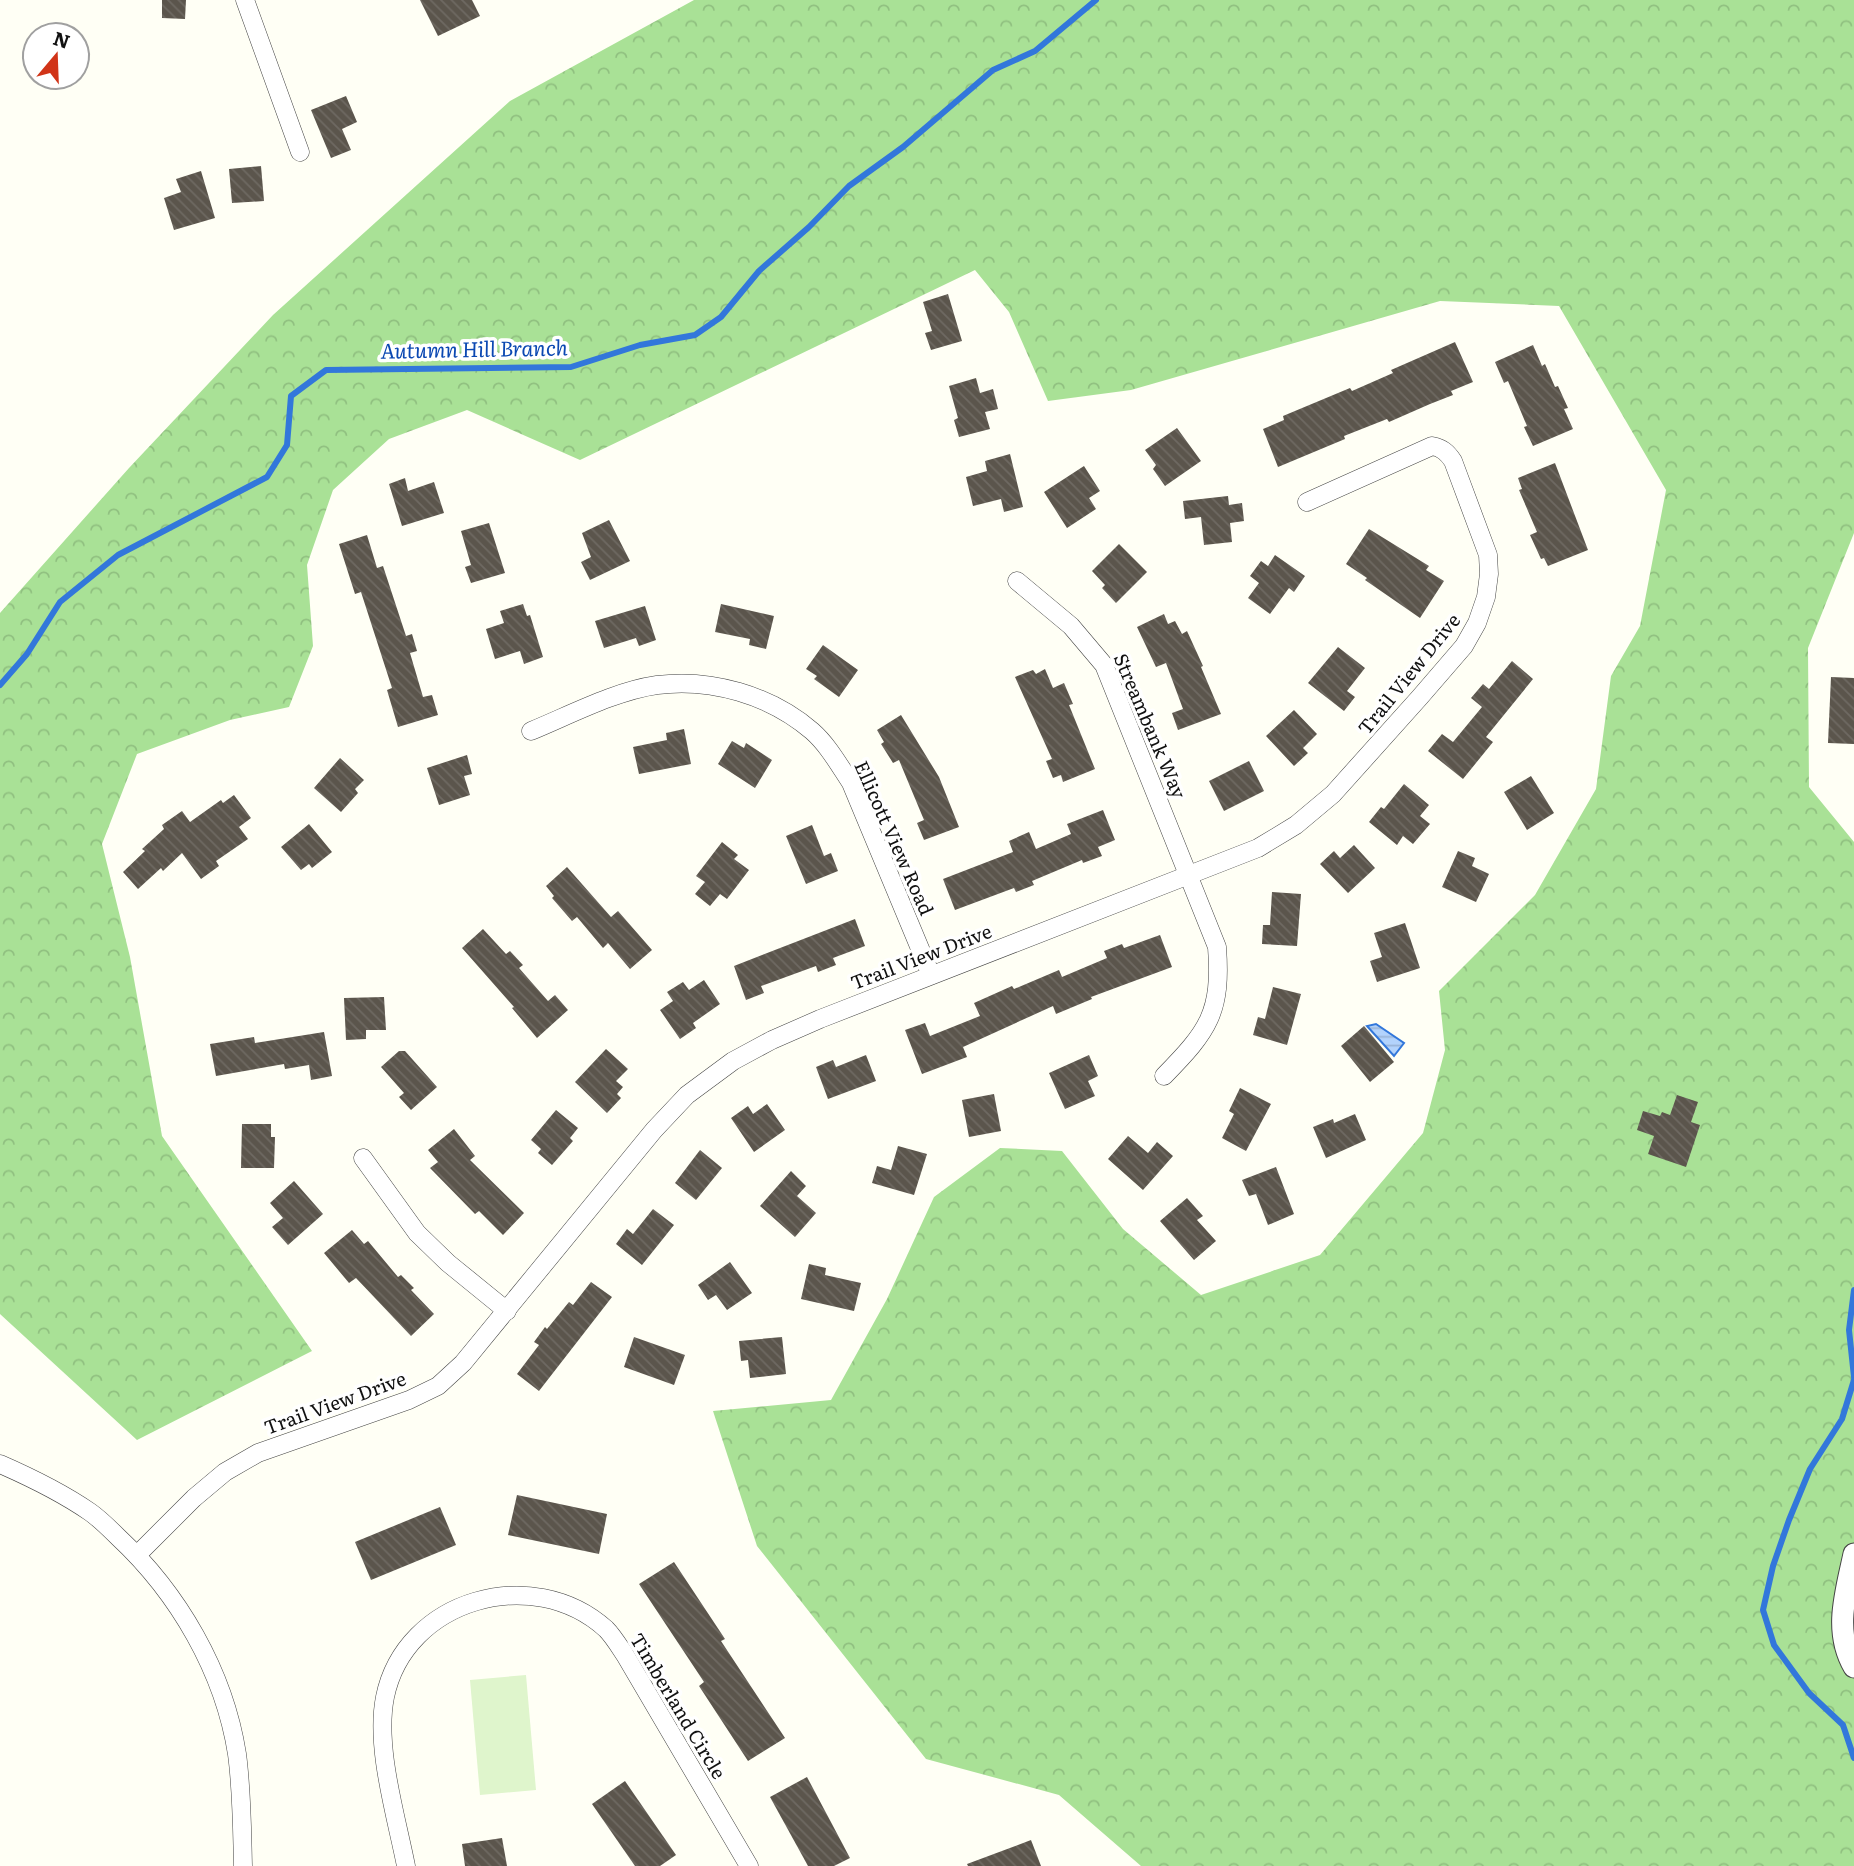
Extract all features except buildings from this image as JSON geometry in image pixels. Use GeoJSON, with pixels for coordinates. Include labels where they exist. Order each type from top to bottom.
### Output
{"type":"FeatureCollection","features":[{"type":"Feature","properties":{"kind":"street"},"geometry":{"type":"LineString","coordinates":[[245,0],[300,152]]}},
{"type":"Feature","properties":{"kind":"street","name":"Trail View Drive"},"geometry":{"type":"LineString","coordinates":[[137,1555],[194,1498],[225,1472],[247,1459],[297,1438],[409,1400],[438,1386],[463,1363],[507,1311],[654,1130],[687,1095],[733,1061],[772,1040],[931,975],[1258,848],[1296,825],[1333,794],[1464,646],[1478,623],[1486,597],[1488,555],[1453,461],[1448,453],[1440,448],[1432,446],[1307,502]]}},
{"type":"Feature","properties":{"kind":"street","name":"Streambank Way"},"geometry":{"type":"LineString","coordinates":[[1017,581],[1071,626],[1104,665],[1217,947],[1219,980],[1211,1013],[1198,1041],[1164,1076]]}},
{"type":"Feature","properties":{"kind":"street","name":"Ellicott View Road"},"geometry":{"type":"LineString","coordinates":[[531,731],[627,692],[656,685],[690,683],[723,687],[756,697],[788,713],[813,732],[834,756],[850,783],[931,975]]}},
{"type":"Feature","properties":{"kind":"street"},"geometry":{"type":"LineString","coordinates":[[363,1158],[417,1233],[448,1263],[507,1311]]}},
{"type":"Feature","properties":{"kind":"street"},"geometry":{"type":"LineString","coordinates":[[0,1464],[39,1481],[92,1513],[137,1555],[172,1598],[201,1644],[223,1701],[236,1751],[242,1801],[243,1866]]}},
{"type":"Feature","properties":{"kind":"street"},"geometry":{"type":"LineString","coordinates":[[1854,1554],[1843,1607],[1842,1634],[1854,1667]]}},
{"type":"Feature","properties":{"kind":"street","name":"Timberland Circle"},"geometry":{"type":"LineString","coordinates":[[406,1866],[381,1725],[386,1695],[397,1666],[415,1640],[437,1620],[466,1603],[496,1596],[527,1595],[558,1601],[584,1613],[607,1630],[625,1655],[749,1866]]}},
{"type":"Feature","properties":{"kind":"green space"},"geometry":{"type":"Polygon","coordinates":[[[694,0],[1854,0],[1854,533],[1808,648],[1809,787],[1854,842],[1854,1866],[1141,1866],[1059,1795],[926,1759],[757,1546],[713,1411],[831,1400],[887,1299],[934,1197],[1000,1148],[1062,1151],[1123,1229],[1201,1295],[1320,1255],[1423,1133],[1445,1050],[1439,991],[1535,895],[1596,789],[1611,676],[1640,626],[1666,490],[1559,306],[1440,301],[1131,390],[1048,401],[1009,312],[975,270],[580,460],[467,410],[389,439],[333,490],[307,565],[313,646],[289,707],[230,720],[137,754],[102,844],[130,957],[162,1136],[312,1351],[137,1440],[0,1314],[0,613],[129,468],[273,315],[510,101],[694,0]]]}},
{"type":"Feature","properties":{"kind":"green space"},"geometry":{"type":"Polygon","coordinates":[[[526,1675],[536,1790],[480,1795],[470,1680],[526,1675]]]}},
{"type":"Feature","properties":{"kind":"water"},"geometry":{"type":"Polygon","coordinates":[[[1376,1024],[1404,1043],[1394,1056],[1367,1026],[1376,1024]]]}},
{"type":"Feature","properties":{"kind":"waterway","name":"Autumn Hill Branch"},"geometry":{"type":"LineString","coordinates":[[0,685],[27,654],[60,602],[118,555],[267,477],[287,445],[291,396],[326,370],[571,367],[640,345],[695,335],[721,317],[759,271],[809,227],[849,186],[903,147],[993,70],[1035,51],[1096,0]]}},
{"type":"Feature","properties":{"kind":"waterway"},"geometry":{"type":"LineString","coordinates":[[1854,1290],[1849,1330],[1854,1377]]}},
{"type":"Feature","properties":{"kind":"waterway"},"geometry":{"type":"LineString","coordinates":[[1854,1380],[1842,1419],[1810,1469],[1789,1520],[1773,1566],[1763,1610],[1774,1645],[1809,1693],[1843,1725],[1854,1758]]}}]}
